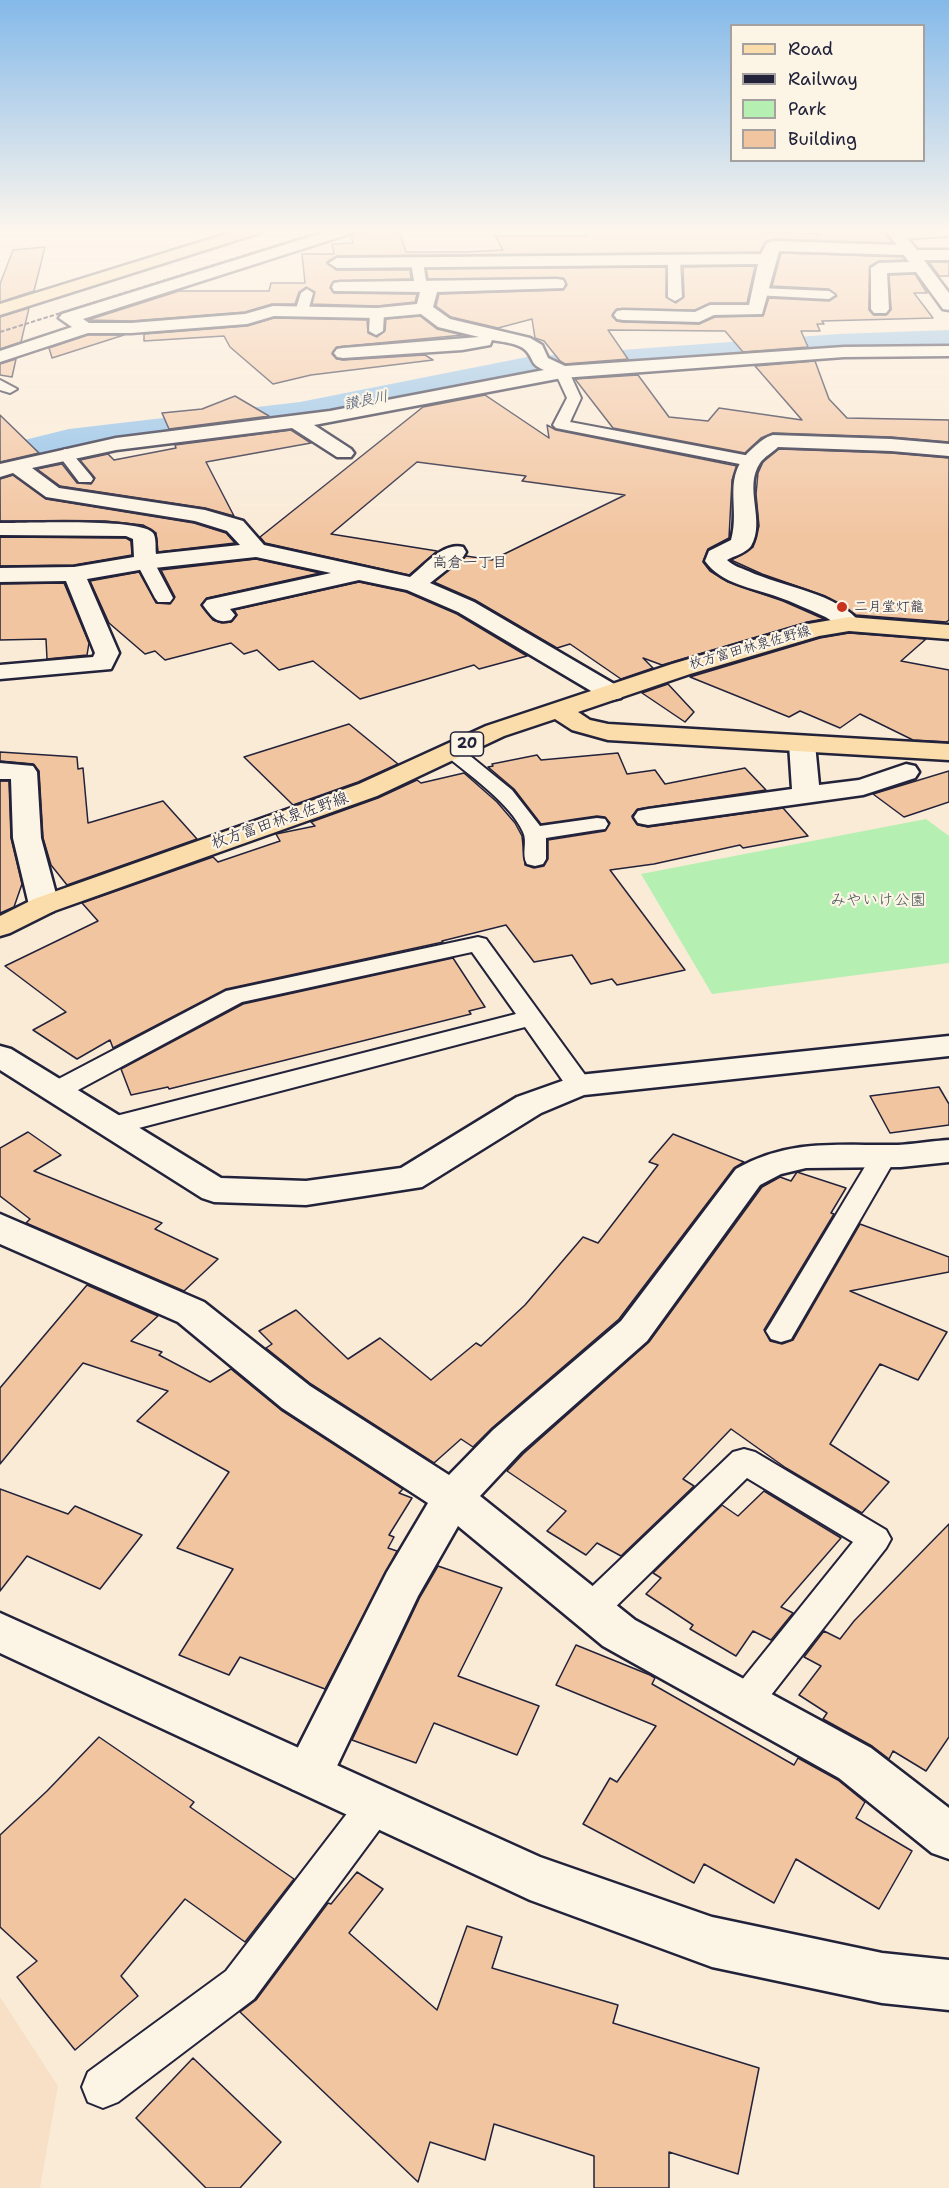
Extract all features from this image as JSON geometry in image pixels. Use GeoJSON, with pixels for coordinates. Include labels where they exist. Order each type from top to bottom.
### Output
{"type":"FeatureCollection","features":[{"type":"Feature","properties":{"kind":"main road","name":"枚方富田林泉佐野線"},"geometry":{"type":"LineString","coordinates":[[0,927],[44,904],[368,790],[495,731],[681,669],[816,629],[849,624],[949,632]]}},
{"type":"Feature","properties":{"kind":"main road"},"geometry":{"type":"LineString","coordinates":[[558,710],[581,725],[608,732],[949,752]]}},
{"type":"Feature","properties":{"kind":"street"},"geometry":{"type":"LineString","coordinates":[[0,357],[74,332]]}},
{"type":"Feature","properties":{"kind":"street"},"geometry":{"type":"LineString","coordinates":[[483,332],[524,342],[536,349],[540,361],[562,372]]}},
{"type":"Feature","properties":{"kind":"street"},"geometry":{"type":"LineString","coordinates":[[343,353],[462,345],[504,337]]}},
{"type":"Feature","properties":{"kind":"street"},"geometry":{"type":"LineString","coordinates":[[7,468],[116,444],[330,417],[562,372],[844,352],[949,351]]}},
{"type":"Feature","properties":{"kind":"street"},"geometry":{"type":"LineString","coordinates":[[296,422],[344,453]]}},
{"type":"Feature","properties":{"kind":"street"},"geometry":{"type":"LineString","coordinates":[[849,624],[842,615],[787,592],[748,580],[722,568],[716,561],[717,556],[741,544],[746,525],[742,492],[750,462],[773,441],[891,445],[949,450]]}},
{"type":"Feature","properties":{"kind":"street"},"geometry":{"type":"LineString","coordinates":[[7,468],[53,493],[197,515],[235,526],[256,549]]}},
{"type":"Feature","properties":{"kind":"street"},"geometry":{"type":"LineString","coordinates":[[0,529],[127,530],[144,535],[145,562]]}},
{"type":"Feature","properties":{"kind":"street"},"geometry":{"type":"LineString","coordinates":[[4,581],[74,574],[145,562],[256,549],[414,585],[466,607],[612,693]]}},
{"type":"Feature","properties":{"kind":"street"},"geometry":{"type":"LineString","coordinates":[[414,585],[455,552]]}},
{"type":"Feature","properties":{"kind":"street"},"geometry":{"type":"LineString","coordinates":[[223,615],[215,605],[361,573]]}},
{"type":"Feature","properties":{"kind":"street"},"geometry":{"type":"LineString","coordinates":[[0,672],[102,664],[107,653],[74,574]]}},
{"type":"Feature","properties":{"kind":"street"},"geometry":{"type":"LineString","coordinates":[[802,744],[806,795]]}},
{"type":"Feature","properties":{"kind":"street"},"geometry":{"type":"LineString","coordinates":[[0,771],[24,772],[13,838],[44,904]]}},
{"type":"Feature","properties":{"kind":"street"},"geometry":{"type":"LineString","coordinates":[[648,817],[863,787],[906,772]]}},
{"type":"Feature","properties":{"kind":"street"},"geometry":{"type":"LineString","coordinates":[[0,1056],[214,1190],[306,1193],[410,1179],[529,1106],[579,1085],[949,1046]]}},
{"type":"Feature","properties":{"kind":"street"},"geometry":{"type":"LineString","coordinates":[[309,1774],[402,1585],[453,1498],[507,1442],[634,1331],[748,1177],[771,1164],[806,1157],[884,1156],[949,1150]]}},
{"type":"Feature","properties":{"kind":"street"},"geometry":{"type":"LineString","coordinates":[[0,1226],[6,1232],[191,1312],[296,1397],[453,1498],[619,1633],[855,1763],[945,1825]]}},
{"type":"Feature","properties":{"kind":"street"},"geometry":{"type":"LineString","coordinates":[[0,1632],[530,1876],[712,1942],[882,1978],[949,1985]]}},
{"type":"Feature","properties":{"kind":"lane"},"geometry":{"type":"LineString","coordinates":[[562,372],[574,398],[561,425],[750,462]]}},
{"type":"Feature","properties":{"kind":"lane"},"geometry":{"type":"LineString","coordinates":[[65,454],[86,479]]}},
{"type":"Feature","properties":{"kind":"lane"},"geometry":{"type":"LineString","coordinates":[[145,562],[164,598]]}},
{"type":"Feature","properties":{"kind":"lane"},"geometry":{"type":"LineString","coordinates":[[452,750],[505,794],[535,833],[535,859]]}},
{"type":"Feature","properties":{"kind":"lane"},"geometry":{"type":"LineString","coordinates":[[535,833],[597,824]]}},
{"type":"Feature","properties":{"kind":"lane"},"geometry":{"type":"LineString","coordinates":[[56,1091],[234,996],[478,944],[579,1085]]}},
{"type":"Feature","properties":{"kind":"lane"},"geometry":{"type":"LineString","coordinates":[[112,1125],[531,1018]]}},
{"type":"Feature","properties":{"kind":"lane"},"geometry":{"type":"LineString","coordinates":[[781,1331],[884,1156]]}},
{"type":"Feature","properties":{"kind":"lane"},"geometry":{"type":"LineString","coordinates":[[590,1610],[744,1461],[875,1539],[745,1702]]}},
{"type":"Feature","properties":{"kind":"lane"},"geometry":{"type":"LineString","coordinates":[[103,2087],[240,1985],[375,1806]]}},
{"type":"Feature","properties":{"kind":"shaded area"},"geometry":{"type":"Polygon","coordinates":[[[0,1997],[58,2086],[40,2188],[0,2188],[0,1997]]]}},
{"type":"Feature","properties":{"kind":"green space","name":"みやいけ公園"},"geometry":{"type":"Polygon","coordinates":[[[926,819],[949,836],[949,963],[712,994],[641,874],[926,819]]]}},
{"type":"Feature","properties":{"kind":"building"},"geometry":{"type":"Polygon","coordinates":[[[0,332],[23,332],[21,342],[0,349],[0,332]]]}},
{"type":"Feature","properties":{"kind":"building"},"geometry":{"type":"Polygon","coordinates":[[[168,332],[368,332],[377,337],[384,332],[450,332],[463,335],[337,347],[332,354],[337,359],[343,360],[425,355],[433,360],[311,375],[273,384],[230,347],[224,336],[144,341],[144,334],[168,332]]]}},
{"type":"Feature","properties":{"kind":"building"},"geometry":{"type":"Polygon","coordinates":[[[534,332],[609,332],[628,359],[565,364],[544,341],[535,338],[534,332]]]}},
{"type":"Feature","properties":{"kind":"building"},"geometry":{"type":"Polygon","coordinates":[[[726,332],[801,332],[808,347],[743,352],[726,332]]]}},
{"type":"Feature","properties":{"kind":"building"},"geometry":{"type":"Polygon","coordinates":[[[88,335],[124,335],[52,358],[49,348],[88,335]]]}},
{"type":"Feature","properties":{"kind":"building"},"geometry":{"type":"Polygon","coordinates":[[[16,359],[12,377],[0,375],[0,364],[16,359]]]}},
{"type":"Feature","properties":{"kind":"building"},"geometry":{"type":"Polygon","coordinates":[[[815,361],[829,399],[847,418],[949,420],[949,442],[891,437],[773,433],[761,438],[745,453],[613,428],[575,379],[638,375],[669,417],[708,421],[719,408],[802,420],[755,366],[815,361]]]}},
{"type":"Feature","properties":{"kind":"building"},"geometry":{"type":"Polygon","coordinates":[[[485,395],[549,438],[547,425],[556,430],[737,466],[732,480],[729,538],[708,549],[703,562],[710,571],[728,582],[783,601],[824,619],[662,665],[643,658],[653,668],[621,679],[570,644],[557,648],[475,600],[434,582],[466,556],[492,560],[625,495],[522,481],[526,476],[417,462],[331,534],[437,551],[409,575],[265,543],[260,537],[423,407],[485,395]]]}},
{"type":"Feature","properties":{"kind":"building"},"geometry":{"type":"Polygon","coordinates":[[[235,396],[269,416],[169,429],[162,413],[202,409],[235,396]]]}},
{"type":"Feature","properties":{"kind":"building"},"geometry":{"type":"Polygon","coordinates":[[[0,415],[39,453],[0,462],[0,415]]]}},
{"type":"Feature","properties":{"kind":"building"},"geometry":{"type":"Polygon","coordinates":[[[291,430],[311,443],[206,462],[234,516],[205,508],[60,486],[37,469],[62,464],[77,483],[91,484],[95,478],[80,460],[108,454],[114,460],[176,448],[175,445],[291,430]]]}},
{"type":"Feature","properties":{"kind":"building"},"geometry":{"type":"Polygon","coordinates":[[[779,449],[891,453],[949,458],[949,620],[946,622],[856,615],[825,596],[762,574],[731,560],[753,547],[759,526],[756,494],[758,473],[763,462],[779,449]]]}},
{"type":"Feature","properties":{"kind":"building"},"geometry":{"type":"Polygon","coordinates":[[[13,475],[46,499],[194,523],[226,533],[235,543],[158,552],[156,533],[143,525],[105,521],[0,521],[0,479],[13,475]]]}},
{"type":"Feature","properties":{"kind":"building"},"geometry":{"type":"Polygon","coordinates":[[[0,537],[126,538],[131,541],[132,555],[74,565],[0,566],[0,537]]]}},
{"type":"Feature","properties":{"kind":"building"},"geometry":{"type":"Polygon","coordinates":[[[256,559],[320,573],[207,598],[201,605],[213,620],[222,623],[231,622],[237,615],[234,610],[359,582],[406,592],[457,614],[527,656],[479,669],[474,665],[360,699],[313,661],[279,670],[257,650],[244,654],[231,643],[165,660],[155,651],[145,654],[109,623],[90,581],[139,572],[156,603],[170,604],[175,597],[161,570],[256,559]]]}},
{"type":"Feature","properties":{"kind":"building"},"geometry":{"type":"Polygon","coordinates":[[[64,583],[89,643],[87,655],[47,659],[46,639],[0,640],[0,584],[64,583]]]}},
{"type":"Feature","properties":{"kind":"building"},"geometry":{"type":"Polygon","coordinates":[[[849,633],[926,639],[901,661],[949,670],[949,742],[913,740],[860,714],[840,728],[800,711],[789,717],[690,677],[820,638],[849,633]]]}},
{"type":"Feature","properties":{"kind":"building"},"geometry":{"type":"Polygon","coordinates":[[[668,684],[694,712],[685,722],[642,693],[668,684]]]}},
{"type":"Feature","properties":{"kind":"building"},"geometry":{"type":"Polygon","coordinates":[[[349,724],[398,764],[358,782],[293,805],[244,757],[349,724]]]}},
{"type":"Feature","properties":{"kind":"building"},"geometry":{"type":"Polygon","coordinates":[[[0,752],[77,757],[78,769],[83,768],[88,823],[163,801],[197,839],[67,885],[51,865],[43,838],[39,771],[33,764],[0,761],[0,752]]]}},
{"type":"Feature","properties":{"kind":"building"},"geometry":{"type":"Polygon","coordinates":[[[618,753],[627,774],[655,770],[665,784],[745,768],[766,790],[638,809],[632,816],[638,825],[648,827],[783,808],[808,836],[743,848],[740,845],[654,864],[610,870],[685,970],[617,985],[612,979],[591,984],[572,955],[534,962],[506,925],[443,942],[226,989],[113,1048],[110,1040],[77,1059],[33,1030],[66,1012],[5,966],[98,921],[82,903],[213,857],[218,862],[280,841],[276,834],[315,826],[311,822],[378,798],[417,780],[421,783],[464,773],[497,802],[515,823],[522,836],[525,865],[534,868],[544,866],[548,859],[548,840],[605,831],[610,823],[605,817],[597,816],[541,824],[514,789],[488,767],[493,766],[492,764],[537,755],[541,760],[618,753]]]}},
{"type":"Feature","properties":{"kind":"building"},"geometry":{"type":"Polygon","coordinates":[[[949,771],[949,802],[904,817],[873,794],[949,771]]]}},
{"type":"Feature","properties":{"kind":"building"},"geometry":{"type":"Polygon","coordinates":[[[0,781],[9,781],[11,838],[22,884],[14,907],[0,913],[0,781]]]}},
{"type":"Feature","properties":{"kind":"building"},"geometry":{"type":"Polygon","coordinates":[[[453,958],[485,1007],[469,1011],[471,1014],[169,1089],[168,1087],[131,1095],[121,1069],[243,1004],[453,958]]]}},
{"type":"Feature","properties":{"kind":"building"},"geometry":{"type":"Polygon","coordinates":[[[939,1087],[949,1104],[949,1125],[890,1133],[870,1096],[939,1087]]]}},
{"type":"Feature","properties":{"kind":"building"},"geometry":{"type":"Polygon","coordinates":[[[28,1132],[61,1155],[34,1171],[162,1223],[155,1229],[218,1259],[184,1291],[26,1223],[30,1219],[0,1196],[0,1148],[28,1132]]]}},
{"type":"Feature","properties":{"kind":"building"},"geometry":{"type":"Polygon","coordinates":[[[673,1134],[744,1162],[734,1168],[619,1319],[473,1447],[461,1439],[434,1463],[311,1384],[266,1348],[272,1344],[259,1331],[296,1310],[348,1359],[380,1338],[431,1380],[476,1343],[481,1346],[525,1305],[583,1237],[598,1243],[658,1165],[649,1162],[673,1134]]]}},
{"type":"Feature","properties":{"kind":"building"},"geometry":{"type":"Polygon","coordinates":[[[797,1172],[846,1188],[831,1213],[834,1214],[764,1330],[770,1341],[782,1344],[793,1340],[860,1224],[949,1257],[949,1272],[850,1291],[947,1332],[918,1380],[880,1364],[830,1444],[889,1482],[862,1513],[786,1468],[731,1429],[683,1479],[694,1486],[621,1556],[597,1543],[586,1555],[547,1531],[566,1511],[507,1471],[523,1454],[649,1342],[762,1187],[780,1177],[791,1181],[797,1172]]]}},
{"type":"Feature","properties":{"kind":"building"},"geometry":{"type":"Polygon","coordinates":[[[87,1285],[158,1316],[131,1341],[162,1352],[159,1355],[210,1382],[231,1369],[281,1410],[403,1489],[399,1493],[412,1498],[389,1535],[394,1537],[388,1548],[397,1551],[325,1689],[240,1657],[229,1675],[179,1655],[233,1569],[177,1548],[229,1472],[137,1421],[168,1391],[83,1363],[0,1464],[0,1388],[87,1285]]]}},
{"type":"Feature","properties":{"kind":"building"},"geometry":{"type":"Polygon","coordinates":[[[0,1489],[68,1514],[75,1506],[142,1535],[100,1589],[27,1556],[0,1591],[0,1489]]]}},
{"type":"Feature","properties":{"kind":"building"},"geometry":{"type":"Polygon","coordinates":[[[764,1491],[841,1538],[781,1607],[793,1613],[771,1640],[753,1631],[736,1656],[690,1629],[693,1625],[646,1594],[661,1578],[653,1573],[722,1505],[738,1516],[764,1491]]]}},
{"type":"Feature","properties":{"kind":"building"},"geometry":{"type":"Polygon","coordinates":[[[949,1524],[949,1737],[926,1771],[893,1751],[889,1759],[872,1746],[823,1719],[827,1713],[799,1695],[821,1666],[804,1657],[824,1631],[840,1639],[854,1621],[949,1524]]]}},
{"type":"Feature","properties":{"kind":"building"},"geometry":{"type":"Polygon","coordinates":[[[438,1566],[502,1588],[458,1676],[539,1706],[517,1755],[434,1723],[416,1763],[352,1740],[420,1597],[438,1566]]]}},
{"type":"Feature","properties":{"kind":"building"},"geometry":{"type":"Polygon","coordinates":[[[576,1645],[650,1675],[655,1678],[652,1684],[794,1765],[798,1758],[838,1780],[865,1802],[856,1818],[912,1851],[879,1909],[796,1859],[774,1903],[704,1864],[694,1883],[583,1824],[610,1778],[617,1782],[656,1726],[556,1685],[576,1645]]]}},
{"type":"Feature","properties":{"kind":"building"},"geometry":{"type":"Polygon","coordinates":[[[99,1737],[194,1802],[190,1807],[294,1879],[245,1942],[185,1899],[121,1976],[138,1996],[75,2050],[17,1977],[37,1961],[0,1927],[0,1835],[99,1737]]]}},
{"type":"Feature","properties":{"kind":"building"},"geometry":{"type":"Polygon","coordinates":[[[357,1872],[383,1889],[349,1933],[437,2010],[467,1926],[502,1937],[492,1968],[618,2005],[613,2023],[759,2068],[738,2174],[669,2152],[669,2188],[594,2188],[594,2156],[494,2124],[485,2160],[430,2142],[418,2182],[240,2012],[256,2000],[328,1903],[331,1904],[357,1872]]]}},
{"type":"Feature","properties":{"kind":"building"},"geometry":{"type":"Polygon","coordinates":[[[193,2058],[281,2142],[240,2188],[206,2188],[136,2118],[193,2058]]]}},
{"type":"Feature","properties":{"kind":"waterway","name":"讃良川"},"geometry":{"type":"LineString","coordinates":[[0,460],[69,442],[300,415],[527,369],[838,346],[949,342]]}},
{"type":"Feature","properties":{"kind":"place","name":"二月堂灯籠"},"geometry":{"type":"Point","coordinates":[842,607]}},
{"type":"Feature","properties":{"kind":"district","name":"高倉一丁目"},"geometry":{"type":"Point","coordinates":[470,563]}}]}
